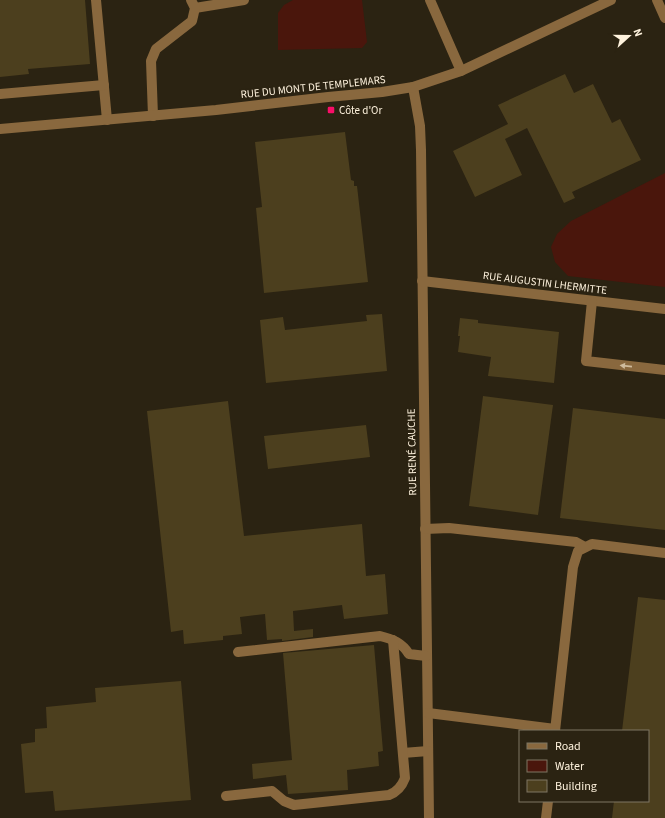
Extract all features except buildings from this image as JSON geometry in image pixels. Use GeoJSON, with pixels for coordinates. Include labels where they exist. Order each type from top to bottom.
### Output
{"type":"FeatureCollection","features":[{"type":"Feature","properties":{"kind":"street"},"geometry":{"type":"LineString","coordinates":[[96,0],[107,120]]}},
{"type":"Feature","properties":{"kind":"street"},"geometry":{"type":"LineString","coordinates":[[153,116],[151,61],[156,49],[192,22],[193,4],[244,0]]}},
{"type":"Feature","properties":{"kind":"street"},"geometry":{"type":"LineString","coordinates":[[430,0],[461,71]]}},
{"type":"Feature","properties":{"kind":"street","name":"RUE DU MONT DE TEMPLEMARS"},"geometry":{"type":"LineString","coordinates":[[0,129],[153,116],[382,92],[413,87],[461,71],[611,0]]}},
{"type":"Feature","properties":{"kind":"street"},"geometry":{"type":"LineString","coordinates":[[657,0],[665,18]]}},
{"type":"Feature","properties":{"kind":"street"},"geometry":{"type":"LineString","coordinates":[[0,94],[104,85]]}},
{"type":"Feature","properties":{"kind":"street","name":"RUE RENÉ CAUCHE"},"geometry":{"type":"LineString","coordinates":[[413,87],[421,136],[429,818]]}},
{"type":"Feature","properties":{"kind":"street","name":"RUE AUGUSTIN LHERMITTE"},"geometry":{"type":"LineString","coordinates":[[422,281],[665,309]]}},
{"type":"Feature","properties":{"kind":"street"},"geometry":{"type":"LineString","coordinates":[[592,301],[586,361],[665,370]]}},
{"type":"Feature","properties":{"kind":"street"},"geometry":{"type":"LineString","coordinates":[[425,529],[449,528],[569,541],[576,542],[585,547]]}},
{"type":"Feature","properties":{"kind":"street"},"geometry":{"type":"LineString","coordinates":[[428,713],[555,730],[573,567],[578,551],[592,544],[665,553]]}},
{"type":"Feature","properties":{"kind":"street"},"geometry":{"type":"LineString","coordinates":[[238,652],[380,636],[393,640],[402,645],[410,654],[426,656]]}},
{"type":"Feature","properties":{"kind":"street"},"geometry":{"type":"LineString","coordinates":[[226,796],[272,791],[284,801],[294,805],[389,795],[394,793],[403,783],[404,778],[393,640]]}},
{"type":"Feature","properties":{"kind":"street"},"geometry":{"type":"LineString","coordinates":[[403,753],[428,751]]}},
{"type":"Feature","properties":{"kind":"street"},"geometry":{"type":"LineString","coordinates":[[546,818],[548,802]]}},
{"type":"Feature","properties":{"kind":"water"},"geometry":{"type":"Polygon","coordinates":[[[293,0],[362,0],[367,42],[362,48],[278,50],[278,13],[284,5],[293,0]]]}},
{"type":"Feature","properties":{"kind":"water"},"geometry":{"type":"Polygon","coordinates":[[[665,173],[665,287],[568,276],[555,262],[551,247],[557,234],[571,221],[665,173]]]}},
{"type":"Feature","properties":{"kind":"place","name":"Côte d'Or"},"geometry":{"type":"Point","coordinates":[331,110]}}]}
